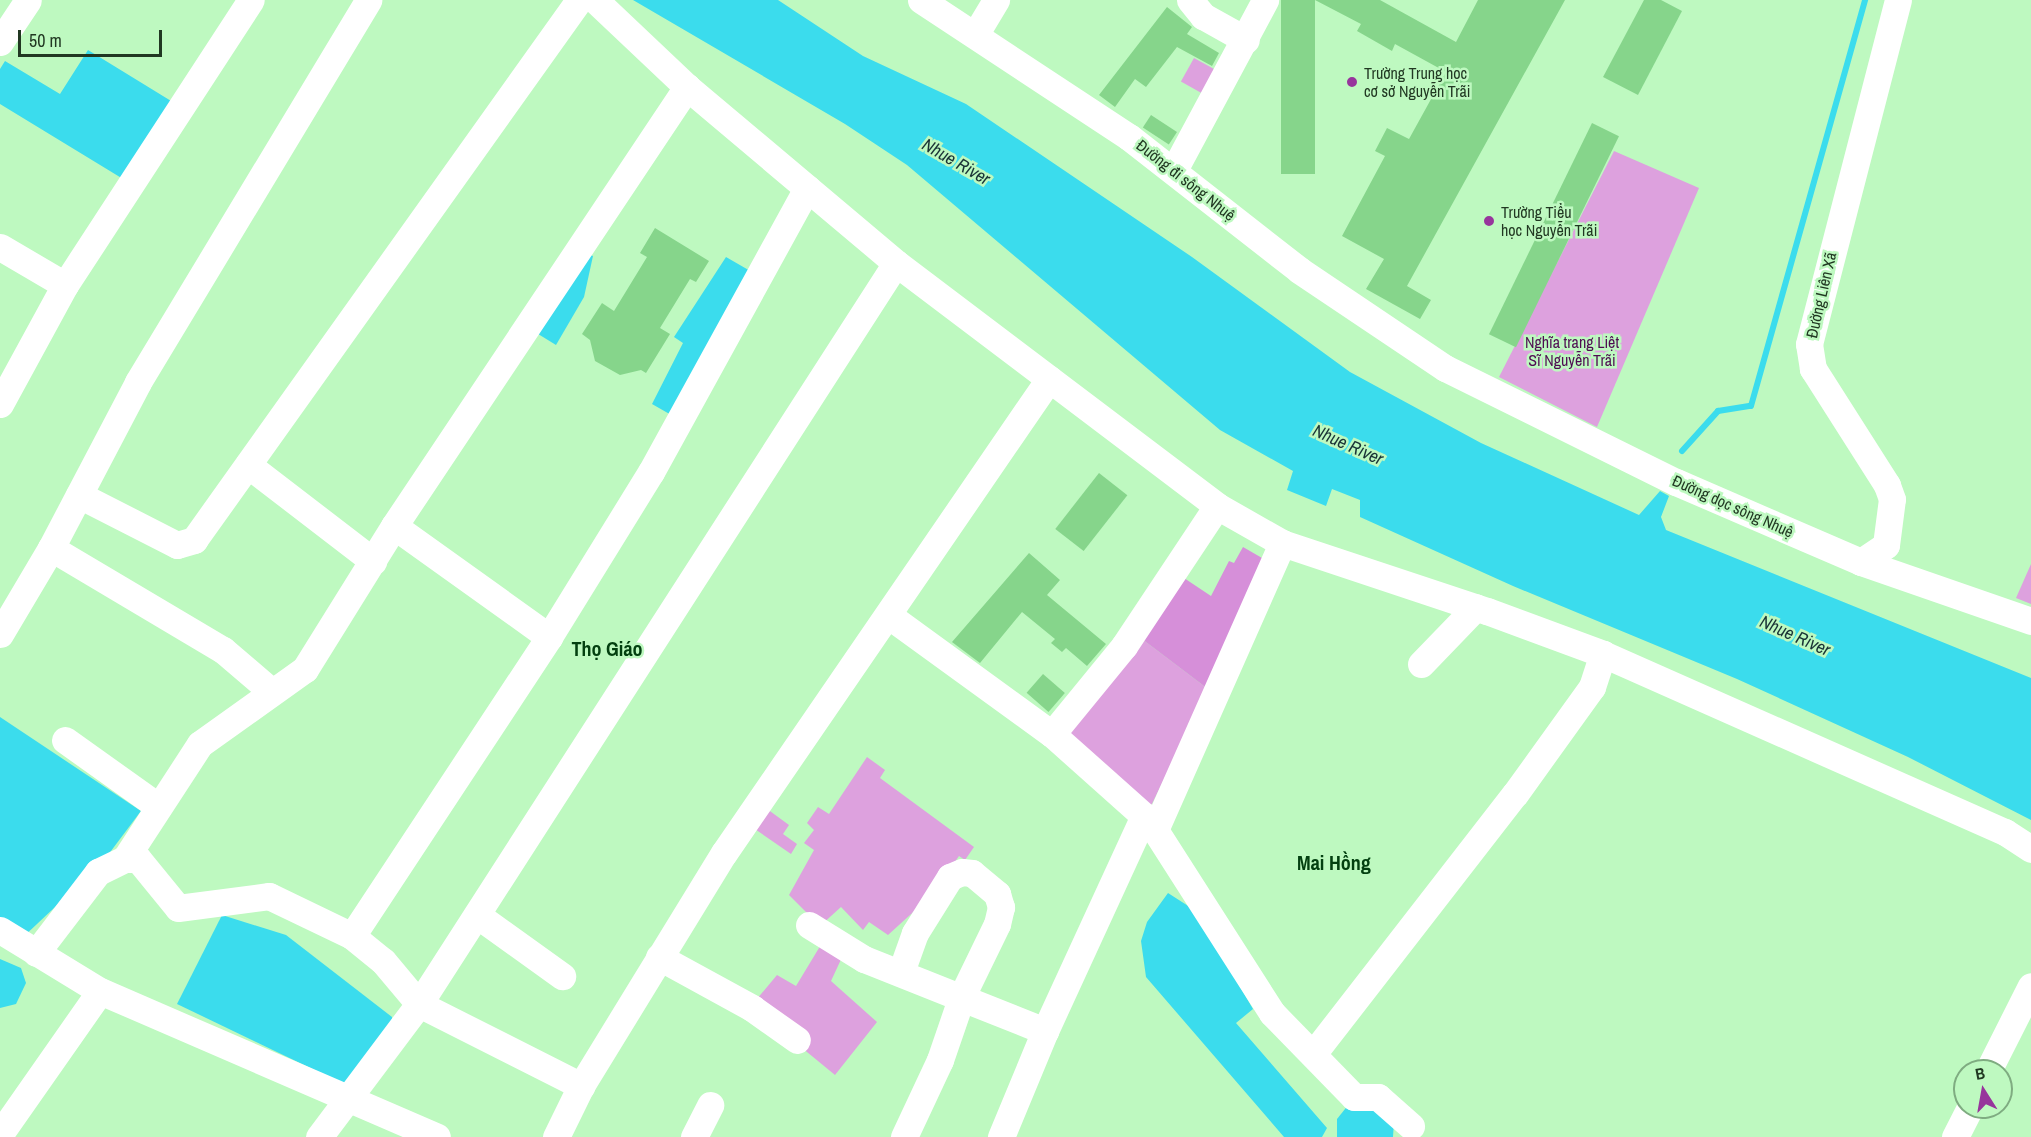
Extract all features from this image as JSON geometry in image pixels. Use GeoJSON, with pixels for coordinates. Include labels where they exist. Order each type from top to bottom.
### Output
{"type":"FeatureCollection","features":[{"type":"Feature","properties":{"kind":"street"},"geometry":{"type":"LineString","coordinates":[[0,42],[28,0]]}},
{"type":"Feature","properties":{"kind":"street"},"geometry":{"type":"LineString","coordinates":[[0,404],[65,285],[250,0]]}},
{"type":"Feature","properties":{"kind":"street"},"geometry":{"type":"LineString","coordinates":[[0,634],[51,548],[138,382],[368,0]]}},
{"type":"Feature","properties":{"kind":"street"},"geometry":{"type":"LineString","coordinates":[[79,495],[177,545],[187,545],[248,465],[579,0]]}},
{"type":"Feature","properties":{"kind":"street"},"geometry":{"type":"LineString","coordinates":[[595,0],[687,87],[897,263],[1217,506],[1282,543],[1476,607],[1603,654],[2005,832],[2031,849]]}},
{"type":"Feature","properties":{"kind":"street","name":"Đường đi sông Nhuệ"},"geometry":{"type":"LineString","coordinates":[[921,0],[1174,170],[1299,270],[1445,368]]}},
{"type":"Feature","properties":{"kind":"street"},"geometry":{"type":"LineString","coordinates":[[975,35],[996,0]]}},
{"type":"Feature","properties":{"kind":"street"},"geometry":{"type":"LineString","coordinates":[[1190,0],[1203,16],[1246,40]]}},
{"type":"Feature","properties":{"kind":"street"},"geometry":{"type":"LineString","coordinates":[[1174,170],[1266,0]]}},
{"type":"Feature","properties":{"kind":"street","name":"Đường Liên Xã"},"geometry":{"type":"LineString","coordinates":[[1861,562],[1886,545],[1892,499],[1887,485],[1813,369],[1809,344],[1898,0]]}},
{"type":"Feature","properties":{"kind":"street"},"geometry":{"type":"LineString","coordinates":[[36,953],[93,877],[125,859],[200,744],[271,691],[305,669],[394,526],[687,87]]}},
{"type":"Feature","properties":{"kind":"street"},"geometry":{"type":"LineString","coordinates":[[352,936],[549,637],[651,472],[807,188]]}},
{"type":"Feature","properties":{"kind":"street"},"geometry":{"type":"LineString","coordinates":[[0,247],[65,285]]}},
{"type":"Feature","properties":{"kind":"street"},"geometry":{"type":"LineString","coordinates":[[319,1137],[419,1004],[897,263]]}},
{"type":"Feature","properties":{"kind":"street","name":"Đường dọc sông Nhuệ"},"geometry":{"type":"LineString","coordinates":[[1445,368],[1676,482],[1861,562],[2031,621]]}},
{"type":"Feature","properties":{"kind":"street"},"geometry":{"type":"LineString","coordinates":[[556,1137],[581,1086],[724,853],[1049,379]]}},
{"type":"Feature","properties":{"kind":"street"},"geometry":{"type":"LineString","coordinates":[[248,465],[373,561]]}},
{"type":"Feature","properties":{"kind":"street"},"geometry":{"type":"LineString","coordinates":[[1052,734],[1124,646],[1217,506]]}},
{"type":"Feature","properties":{"kind":"street"},"geometry":{"type":"LineString","coordinates":[[394,526],[549,637]]}},
{"type":"Feature","properties":{"kind":"street"},"geometry":{"type":"LineString","coordinates":[[1001,1137],[1045,1031],[1149,823],[1282,543]]}},
{"type":"Feature","properties":{"kind":"street"},"geometry":{"type":"LineString","coordinates":[[51,548],[223,650],[271,691]]}},
{"type":"Feature","properties":{"kind":"street"},"geometry":{"type":"LineString","coordinates":[[1421,664],[1476,607]]}},
{"type":"Feature","properties":{"kind":"street"},"geometry":{"type":"LineString","coordinates":[[888,615],[1052,734],[1149,823],[1258,995],[1354,1097],[1378,1097],[1411,1126]]}},
{"type":"Feature","properties":{"kind":"street"},"geometry":{"type":"LineString","coordinates":[[1313,1054],[1515,795],[1592,687],[1603,654]]}},
{"type":"Feature","properties":{"kind":"street"},"geometry":{"type":"LineString","coordinates":[[65,740],[159,807]]}},
{"type":"Feature","properties":{"kind":"street"},"geometry":{"type":"LineString","coordinates":[[125,859],[138,860],[178,908],[269,896],[352,936],[383,961],[419,1004],[581,1086]]}},
{"type":"Feature","properties":{"kind":"street"},"geometry":{"type":"LineString","coordinates":[[901,972],[915,933],[950,877],[962,872],[972,873],[997,894],[1001,907],[962,996],[940,1060],[904,1137]]}},
{"type":"Feature","properties":{"kind":"street"},"geometry":{"type":"LineString","coordinates":[[477,915],[562,976]]}},
{"type":"Feature","properties":{"kind":"street"},"geometry":{"type":"LineString","coordinates":[[809,925],[864,958],[1045,1031]]}},
{"type":"Feature","properties":{"kind":"street"},"geometry":{"type":"LineString","coordinates":[[0,930],[100,991],[437,1137]]}},
{"type":"Feature","properties":{"kind":"street"},"geometry":{"type":"LineString","coordinates":[[659,957],[752,1008],[797,1040]]}},
{"type":"Feature","properties":{"kind":"street"},"geometry":{"type":"LineString","coordinates":[[1994,1059],[2031,986]]}},
{"type":"Feature","properties":{"kind":"street"},"geometry":{"type":"LineString","coordinates":[[0,1134],[100,991]]}},
{"type":"Feature","properties":{"kind":"street"},"geometry":{"type":"LineString","coordinates":[[694,1137],[710,1105]]}},
{"type":"Feature","properties":{"kind":"street"},"geometry":{"type":"LineString","coordinates":[[1955,1137],[1964,1119]]}},
{"type":"Feature","properties":{"kind":"green space"},"geometry":{"type":"Polygon","coordinates":[[[1194,58],[1217,71],[1204,94],[1181,82],[1194,58]]]}},
{"type":"Feature","properties":{"kind":"green space","name":"Nghĩa trang Liệt Sĩ Nguyễn Trãi"},"geometry":{"type":"Polygon","coordinates":[[[1614,151],[1699,188],[1597,427],[1499,377],[1614,151]]]}},
{"type":"Feature","properties":{"kind":"green space"},"geometry":{"type":"Polygon","coordinates":[[[2031,564],[2031,604],[2016,598],[2031,564]]]}},
{"type":"Feature","properties":{"kind":"green space"},"geometry":{"type":"Polygon","coordinates":[[[1142,639],[1208,689],[1148,812],[1061,735],[1142,639]]]}},
{"type":"Feature","properties":{"kind":"green space"},"geometry":{"type":"Polygon","coordinates":[[[867,757],[885,770],[880,778],[974,847],[965,860],[959,856],[932,895],[888,935],[869,922],[863,930],[841,907],[820,926],[789,895],[814,850],[804,843],[814,830],[807,823],[818,807],[829,814],[867,757]]]}},
{"type":"Feature","properties":{"kind":"green space"},"geometry":{"type":"Polygon","coordinates":[[[763,806],[789,825],[783,834],[797,844],[791,854],[749,825],[763,806]]]}},
{"type":"Feature","properties":{"kind":"green space"},"geometry":{"type":"Polygon","coordinates":[[[822,943],[844,953],[831,981],[877,1022],[835,1075],[751,1006],[777,975],[796,986],[822,943]]]}},
{"type":"Feature","properties":{"kind":"shaded area"},"geometry":{"type":"Polygon","coordinates":[[[1243,547],[1269,562],[1208,689],[1142,639],[1184,578],[1211,596],[1229,561],[1234,563],[1243,547]]]}},
{"type":"Feature","properties":{"kind":"water","name":"Nhue River"},"geometry":{"type":"Polygon","coordinates":[[[633,0],[778,0],[863,56],[966,104],[1192,257],[1350,372],[1481,443],[1639,515],[1660,491],[1669,496],[1661,517],[1666,530],[2031,678],[2031,820],[1908,757],[1737,679],[1513,586],[1360,517],[1360,500],[1332,489],[1326,506],[1287,490],[1293,471],[1220,430],[907,165],[845,124],[633,0]]]}},
{"type":"Feature","properties":{"kind":"water"},"geometry":{"type":"Polygon","coordinates":[[[88,50],[176,104],[128,182],[0,104],[0,69],[5,61],[60,94],[88,50]]]}},
{"type":"Feature","properties":{"kind":"water"},"geometry":{"type":"Polygon","coordinates":[[[580,251],[593,256],[584,297],[556,345],[530,329],[580,251]]]}},
{"type":"Feature","properties":{"kind":"water"},"geometry":{"type":"Polygon","coordinates":[[[726,257],[752,272],[673,416],[652,404],[683,343],[674,337],[726,257]]]}},
{"type":"Feature","properties":{"kind":"water"},"geometry":{"type":"Polygon","coordinates":[[[0,717],[141,811],[102,863],[21,939],[0,924],[0,717]]]}},
{"type":"Feature","properties":{"kind":"water"},"geometry":{"type":"Polygon","coordinates":[[[1168,893],[1196,911],[1253,1009],[1236,1023],[1327,1128],[1322,1137],[1284,1137],[1146,977],[1141,941],[1147,922],[1168,893]]]}},
{"type":"Feature","properties":{"kind":"water"},"geometry":{"type":"Polygon","coordinates":[[[222,915],[286,935],[392,1017],[392,1025],[352,1088],[177,1004],[222,915]]]}},
{"type":"Feature","properties":{"kind":"water"},"geometry":{"type":"Polygon","coordinates":[[[0,959],[21,968],[26,983],[16,1004],[0,1008],[0,959]]]}},
{"type":"Feature","properties":{"kind":"water"},"geometry":{"type":"Polygon","coordinates":[[[1357,1100],[1394,1122],[1393,1137],[1337,1137],[1337,1119],[1349,1104],[1357,1100]]]}},
{"type":"Feature","properties":{"kind":"building"},"geometry":{"type":"Polygon","coordinates":[[[1281,0],[1315,0],[1315,174],[1281,174],[1281,0]]]}},
{"type":"Feature","properties":{"kind":"building"},"geometry":{"type":"Polygon","coordinates":[[[1315,0],[1380,0],[1456,42],[1478,0],[1565,0],[1407,286],[1431,300],[1420,319],[1366,289],[1384,259],[1342,236],[1385,156],[1375,151],[1387,128],[1409,139],[1446,72],[1395,44],[1392,51],[1357,31],[1361,24],[1315,0]]]}},
{"type":"Feature","properties":{"kind":"building"},"geometry":{"type":"Polygon","coordinates":[[[1644,0],[1661,0],[1682,11],[1638,95],[1603,77],[1644,0]]]}},
{"type":"Feature","properties":{"kind":"building"},"geometry":{"type":"Polygon","coordinates":[[[1167,7],[1192,27],[1187,34],[1219,53],[1212,66],[1177,47],[1146,87],[1135,79],[1115,107],[1099,95],[1167,7]]]}},
{"type":"Feature","properties":{"kind":"building"},"geometry":{"type":"Polygon","coordinates":[[[1151,115],[1177,132],[1169,144],[1143,128],[1151,115]]]}},
{"type":"Feature","properties":{"kind":"building"},"geometry":{"type":"Polygon","coordinates":[[[1592,123],[1619,136],[1516,347],[1489,334],[1592,123]]]}},
{"type":"Feature","properties":{"kind":"building"},"geometry":{"type":"Polygon","coordinates":[[[655,228],[709,261],[696,282],[690,279],[660,328],[670,334],[646,373],[641,370],[620,375],[595,361],[590,340],[582,334],[602,303],[614,311],[647,257],[640,253],[655,228]]]}},
{"type":"Feature","properties":{"kind":"building"},"geometry":{"type":"Polygon","coordinates":[[[1099,473],[1127,495],[1084,551],[1055,529],[1099,473]]]}},
{"type":"Feature","properties":{"kind":"building"},"geometry":{"type":"Polygon","coordinates":[[[1029,553],[1060,580],[1047,595],[1106,644],[1087,666],[1066,648],[1062,652],[1051,643],[1055,639],[1022,612],[980,663],[952,642],[1029,553]]]}},
{"type":"Feature","properties":{"kind":"building"},"geometry":{"type":"Polygon","coordinates":[[[1043,674],[1065,693],[1048,712],[1027,693],[1043,674]]]}},
{"type":"Feature","properties":{"kind":"waterway"},"geometry":{"type":"LineString","coordinates":[[1682,451],[1718,411],[1751,406],[1865,0]]}},
{"type":"Feature","properties":{"kind":"place","name":"Trường Trung học cơ sở Nguyễn Trãi"},"geometry":{"type":"Point","coordinates":[1352,82]}},
{"type":"Feature","properties":{"kind":"place","name":"Trường Tiểu học Nguyễn Trãi"},"geometry":{"type":"Point","coordinates":[1489,221]}},
{"type":"Feature","properties":{"kind":"district","name":"Thọ Giáo"},"geometry":{"type":"Point","coordinates":[607,648]}},
{"type":"Feature","properties":{"kind":"district","name":"Mai Hồng"},"geometry":{"type":"Point","coordinates":[1334,862]}}]}
